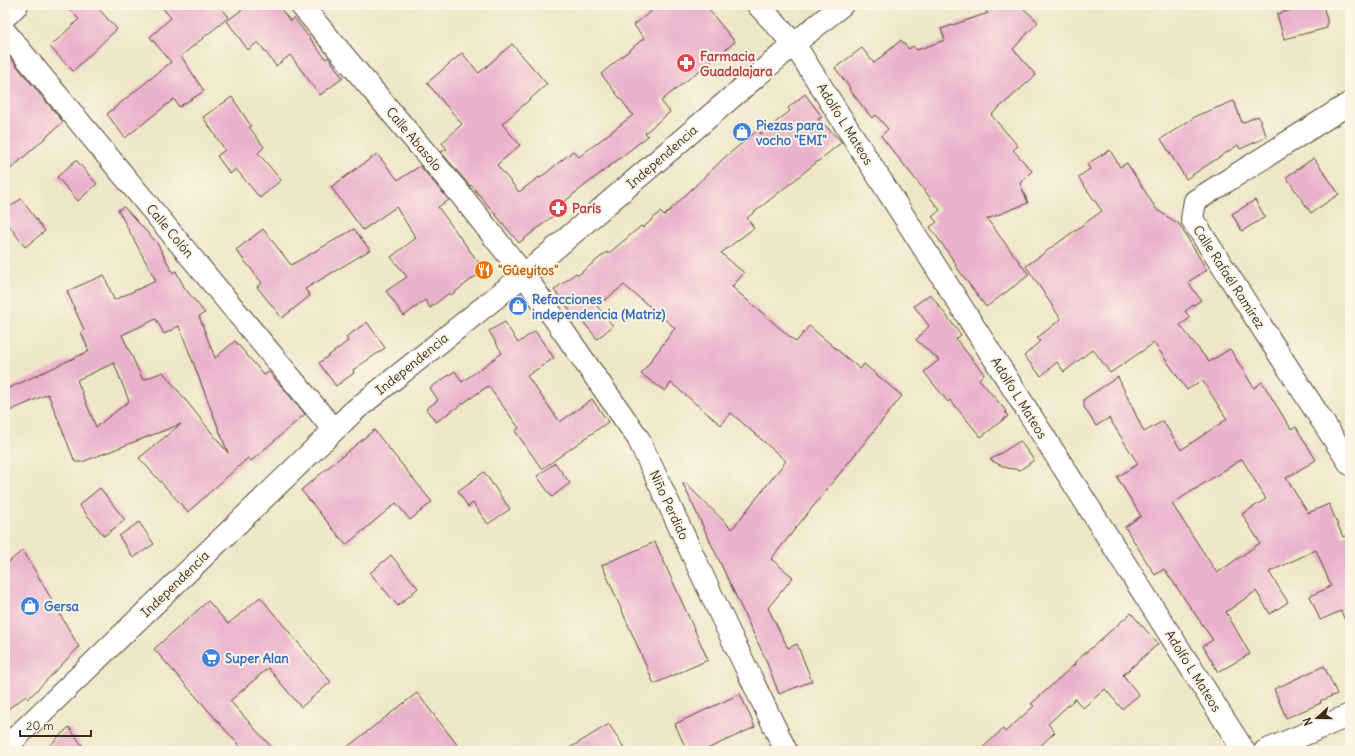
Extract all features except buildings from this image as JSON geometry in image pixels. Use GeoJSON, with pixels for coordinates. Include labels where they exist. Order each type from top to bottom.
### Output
{"type":"FeatureCollection","features":[{"type":"Feature","properties":{"kind":"street"},"geometry":{"type":"LineString","coordinates":[[5,17],[17,5]]}},
{"type":"Feature","properties":{"kind":"street","name":"Calle Abasolo"},"geometry":{"type":"LineString","coordinates":[[301,5],[461,195],[524,275]]}},
{"type":"Feature","properties":{"kind":"street","name":"Adolfo L Mateos"},"geometry":{"type":"LineString","coordinates":[[758,5],[794,44],[1244,751]]}},
{"type":"Feature","properties":{"kind":"street","name":"Independencia"},"geometry":{"type":"LineString","coordinates":[[5,748],[355,410],[524,275],[794,44],[842,5]]}},
{"type":"Feature","properties":{"kind":"street","name":"Calle Colón"},"geometry":{"type":"LineString","coordinates":[[5,32],[334,430]]}},
{"type":"Feature","properties":{"kind":"street","name":"Calle Rafaél Ramírez"},"geometry":{"type":"LineString","coordinates":[[1350,103],[1195,201],[1192,218],[1350,464]]}},
{"type":"Feature","properties":{"kind":"street","name":"Niño Perdido"},"geometry":{"type":"LineString","coordinates":[[524,275],[638,438],[786,751]]}},
{"type":"Feature","properties":{"kind":"street"},"geometry":{"type":"LineString","coordinates":[[1265,751],[1350,715]]}},
{"type":"Feature","properties":{"kind":"place","name":"Farmacia Guadalajara"},"geometry":{"type":"Point","coordinates":[686,63]}},
{"type":"Feature","properties":{"kind":"place","name":"Piezas para vocho \"EMI\""},"geometry":{"type":"Point","coordinates":[742,132]}},
{"type":"Feature","properties":{"kind":"place","name":"París"},"geometry":{"type":"Point","coordinates":[558,208]}},
{"type":"Feature","properties":{"kind":"place","name":"\"Gûeyitos\""},"geometry":{"type":"Point","coordinates":[484,270]}},
{"type":"Feature","properties":{"kind":"place","name":"Refacciones independencia (Matriz)"},"geometry":{"type":"Point","coordinates":[518,306]}},
{"type":"Feature","properties":{"kind":"place","name":"Gersa"},"geometry":{"type":"Point","coordinates":[30,606]}},
{"type":"Feature","properties":{"kind":"place","name":"Super Alan"},"geometry":{"type":"Point","coordinates":[211,658]}}]}
